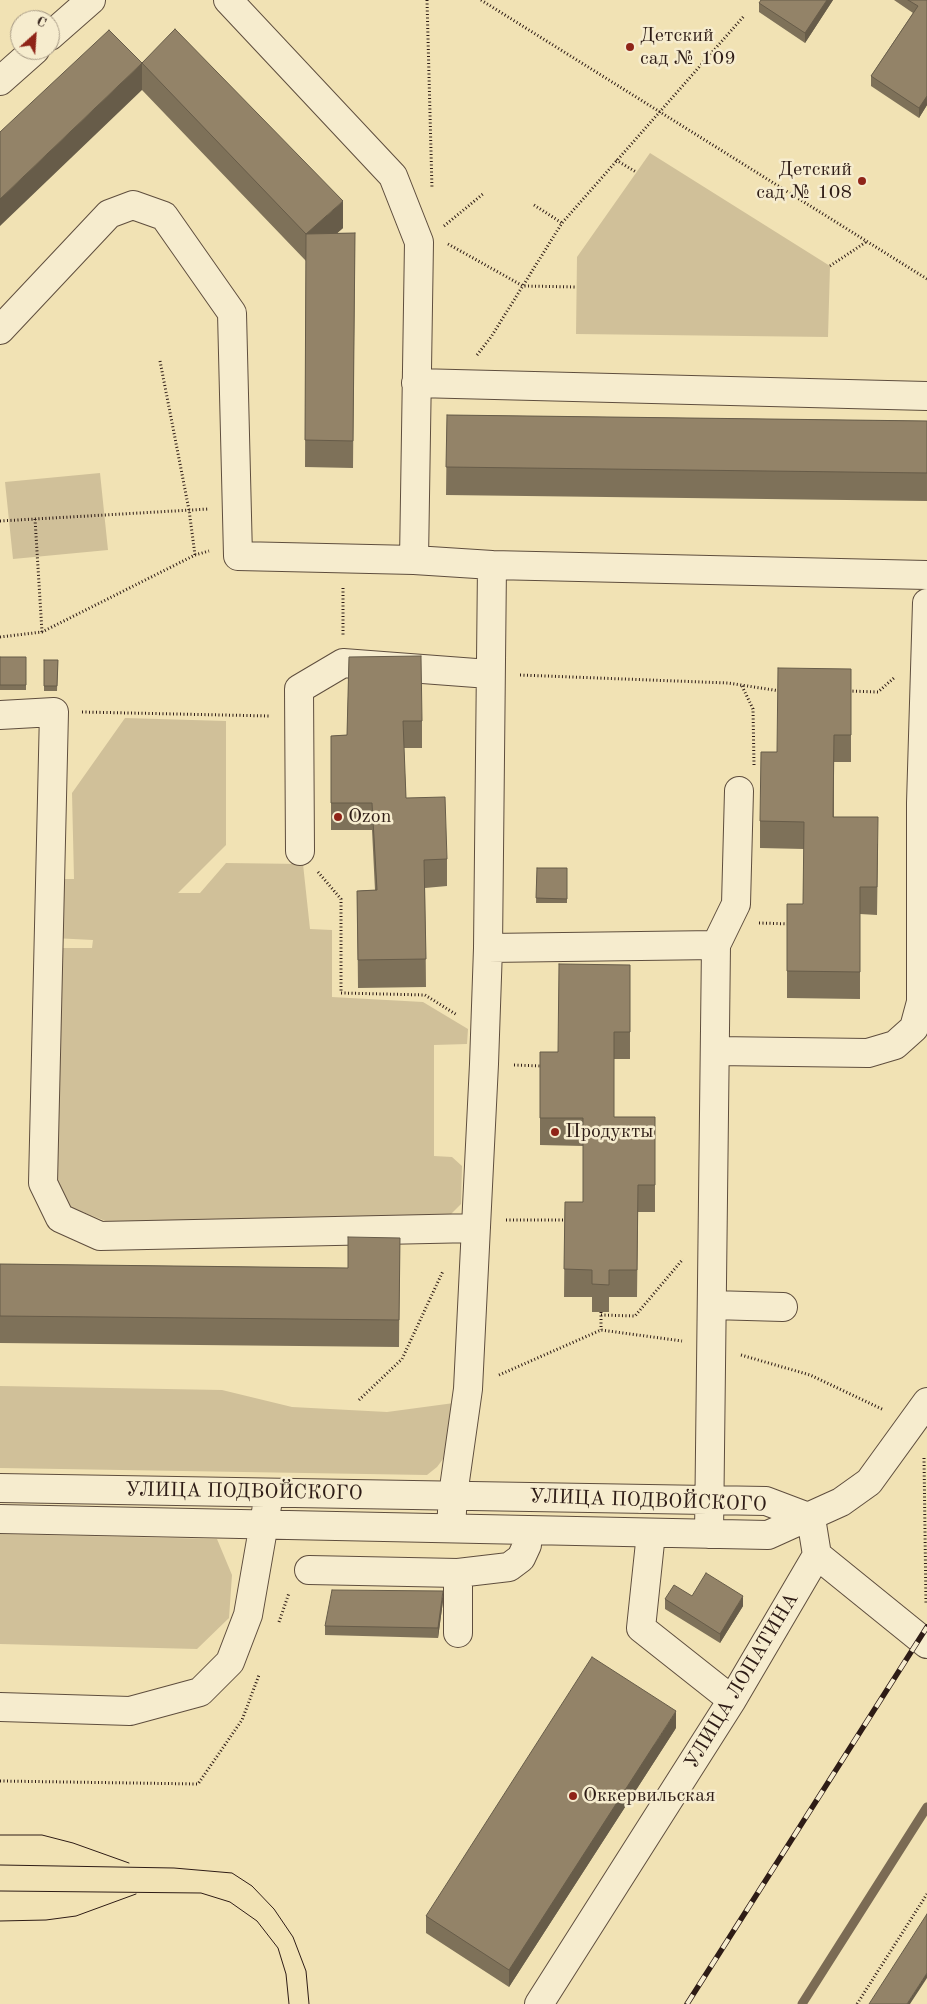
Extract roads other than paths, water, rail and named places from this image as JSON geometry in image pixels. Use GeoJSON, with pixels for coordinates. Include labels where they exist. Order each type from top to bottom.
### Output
{"type":"FeatureCollection","features":[{"type":"Feature","properties":{"kind":"street"},"geometry":{"type":"LineString","coordinates":[[60,27],[91,0]]}},
{"type":"Feature","properties":{"kind":"street"},"geometry":{"type":"LineString","coordinates":[[228,0],[393,176],[426,239],[416,383],[414,560]]}},
{"type":"Feature","properties":{"kind":"street"},"geometry":{"type":"LineString","coordinates":[[0,81],[24,60]]}},
{"type":"Feature","properties":{"kind":"street"},"geometry":{"type":"LineString","coordinates":[[0,330],[109,214],[133,205],[164,216],[232,314],[238,556],[414,560],[492,565],[927,575]]}},
{"type":"Feature","properties":{"kind":"street"},"geometry":{"type":"LineString","coordinates":[[416,383],[927,396]]}},
{"type":"Feature","properties":{"kind":"street"},"geometry":{"type":"LineString","coordinates":[[452,1528],[453,1495],[468,1389],[471,1226],[484,1064],[488,948],[492,565]]}},
{"type":"Feature","properties":{"kind":"street"},"geometry":{"type":"LineString","coordinates":[[716,1051],[868,1053],[895,1045],[914,1028],[921,1002],[921,803],[927,603]]}},
{"type":"Feature","properties":{"kind":"street"},"geometry":{"type":"LineString","coordinates":[[300,851],[298,689],[343,663],[490,674]]}},
{"type":"Feature","properties":{"kind":"street"},"geometry":{"type":"LineString","coordinates":[[0,715],[54,712],[42,1184],[60,1218],[100,1236],[471,1226]]}},
{"type":"Feature","properties":{"kind":"street"},"geometry":{"type":"LineString","coordinates":[[709,1534],[716,1051],[722,933],[736,904],[739,791]]}},
{"type":"Feature","properties":{"kind":"street"},"geometry":{"type":"LineString","coordinates":[[488,948],[722,933]]}},
{"type":"Feature","properties":{"kind":"street"},"geometry":{"type":"LineString","coordinates":[[712,1305],[783,1307]]}},
{"type":"Feature","properties":{"kind":"street"},"geometry":{"type":"LineString","coordinates":[[927,1402],[870,1482],[841,1502],[810,1518],[817,1555],[927,1644]]}},
{"type":"Feature","properties":{"kind":"street","name":"УЛИЦА ПОДВОЙСКОГО"},"geometry":{"type":"LineString","coordinates":[[0,1488],[766,1501],[810,1518]]}},
{"type":"Feature","properties":{"kind":"street"},"geometry":{"type":"LineString","coordinates":[[0,1707],[130,1711],[200,1692],[230,1662],[248,1615],[266,1524],[268,1492]]}},
{"type":"Feature","properties":{"kind":"street","name":"УЛИЦА ПОДВОЙСКОГО"},"geometry":{"type":"LineString","coordinates":[[0,1519],[768,1535],[810,1518]]}},
{"type":"Feature","properties":{"kind":"street"},"geometry":{"type":"LineString","coordinates":[[309,1570],[458,1573],[509,1567],[520,1558],[527,1545],[527,1530]]}},
{"type":"Feature","properties":{"kind":"street"},"geometry":{"type":"LineString","coordinates":[[651,1532],[641,1628],[732,1700]]}},
{"type":"Feature","properties":{"kind":"street","name":"УЛИЦА ЛОПАТИНА"},"geometry":{"type":"LineString","coordinates":[[539,2004],[732,1700],[817,1555]]}},
{"type":"Feature","properties":{"kind":"street"},"geometry":{"type":"LineString","coordinates":[[458,1573],[458,1633]]}},
{"type":"Feature","properties":{"kind":"waterway"},"geometry":{"type":"LineString","coordinates":[[802,2004],[927,1807]]}},
{"type":"Feature","properties":{"kind":"tram line"},"geometry":{"type":"LineString","coordinates":[[0,1835],[42,1835],[73,1843],[129,1863]]}},
{"type":"Feature","properties":{"kind":"tram line"},"geometry":{"type":"LineString","coordinates":[[0,1865],[174,1868],[232,1873],[252,1886],[274,1909],[293,1937],[306,1971],[309,2004]]}},
{"type":"Feature","properties":{"kind":"tram line"},"geometry":{"type":"LineString","coordinates":[[0,1891],[201,1893],[230,1902],[257,1921],[278,1948],[286,1974],[289,2004]]}},
{"type":"Feature","properties":{"kind":"tram line"},"geometry":{"type":"LineString","coordinates":[[0,1921],[46,1920],[76,1916],[136,1894]]}},
{"type":"Feature","properties":{"kind":"railway"},"geometry":{"type":"LineString","coordinates":[[687,2004],[927,1627]]}},
{"type":"Feature","properties":{"kind":"place","name":"Детский сад № 109"},"geometry":{"type":"Point","coordinates":[630,47]}},
{"type":"Feature","properties":{"kind":"place","name":"Детский сад № 108"},"geometry":{"type":"Point","coordinates":[862,181]}},
{"type":"Feature","properties":{"kind":"place","name":"Ozon"},"geometry":{"type":"Point","coordinates":[338,817]}},
{"type":"Feature","properties":{"kind":"place","name":"Продукты"},"geometry":{"type":"Point","coordinates":[555,1132]}},
{"type":"Feature","properties":{"kind":"place","name":"Оккервильская"},"geometry":{"type":"Point","coordinates":[573,1796]}}]}
